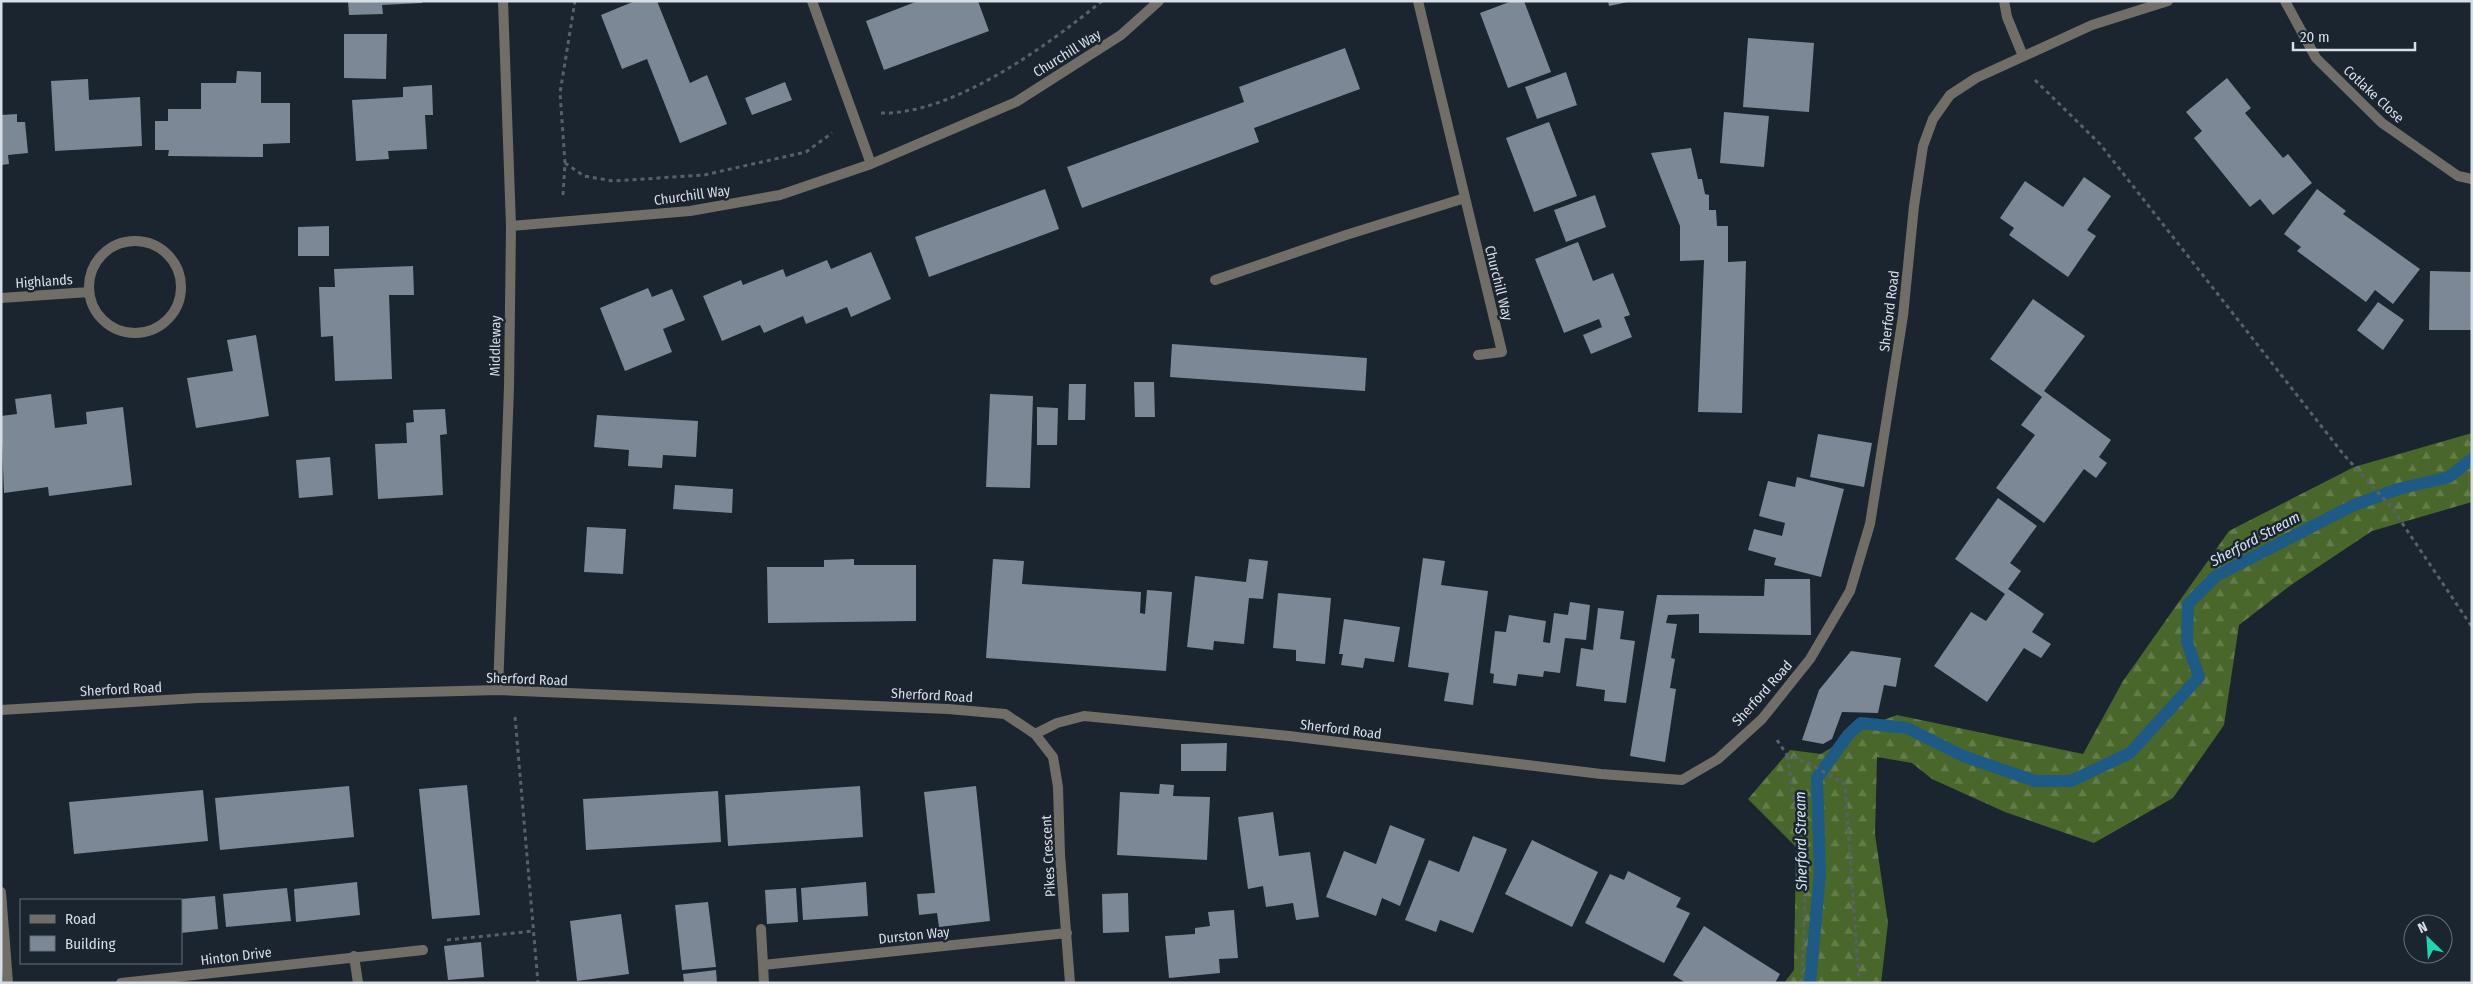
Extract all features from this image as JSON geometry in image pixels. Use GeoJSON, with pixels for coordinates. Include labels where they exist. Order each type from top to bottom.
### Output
{"type":"FeatureCollection","features":[{"type":"Feature","properties":{"kind":"street","name":"Middleway"},"geometry":{"type":"LineString","coordinates":[[498,690],[509,387],[511,226],[503,1]]}},
{"type":"Feature","properties":{"kind":"street"},"geometry":{"type":"LineString","coordinates":[[812,1],[871,164]]}},
{"type":"Feature","properties":{"kind":"street","name":"Churchill Way"},"geometry":{"type":"LineString","coordinates":[[511,226],[690,211],[780,195],[871,164],[1016,102],[1121,35],[1159,1]]}},
{"type":"Feature","properties":{"kind":"street","name":"Churchill Way"},"geometry":{"type":"LineString","coordinates":[[1418,1],[1502,352],[1478,355]]}},
{"type":"Feature","properties":{"kind":"street"},"geometry":{"type":"LineString","coordinates":[[2004,1],[2007,17],[2023,56]]}},
{"type":"Feature","properties":{"kind":"street","name":"Sherford Road"},"geometry":{"type":"LineString","coordinates":[[1,710],[198,698],[498,690],[948,709],[1005,714],[1035,734],[1057,723],[1084,716],[1289,736],[1601,774],[1682,780],[1718,759],[1762,719],[1810,659],[1850,591],[1867,532],[1904,316],[1914,206],[1923,146],[1933,119],[1950,94],[1976,78],[2092,25],[2168,1]]}},
{"type":"Feature","properties":{"kind":"street","name":"Cotlake Close"},"geometry":{"type":"LineString","coordinates":[[2285,1],[2316,58],[2382,123],[2458,176],[2472,179]]}},
{"type":"Feature","properties":{"kind":"street"},"geometry":{"type":"LineString","coordinates":[[1215,280],[1346,235],[1465,198]]}},
{"type":"Feature","properties":{"kind":"street","name":"Highlands"},"geometry":{"type":"LineString","coordinates":[[143,241],[159,247],[172,258],[179,274],[181,291],[177,307],[167,321],[152,330],[136,333],[119,330],[104,322],[93,308],[89,292],[90,275],[98,259],[110,247],[126,242],[143,241]]}},
{"type":"Feature","properties":{"kind":"street","name":"Highlands"},"geometry":{"type":"LineString","coordinates":[[1,298],[89,292]]}},
{"type":"Feature","properties":{"kind":"street","name":"Pikes Crescent"},"geometry":{"type":"LineString","coordinates":[[1035,734],[1052,757],[1058,787],[1060,855],[1070,983]]}},
{"type":"Feature","properties":{"kind":"street"},"geometry":{"type":"LineString","coordinates":[[1,892],[8,983]]}},
{"type":"Feature","properties":{"kind":"street"},"geometry":{"type":"LineString","coordinates":[[760,929],[764,983]]}},
{"type":"Feature","properties":{"kind":"street","name":"Durston Way"},"geometry":{"type":"LineString","coordinates":[[763,965],[1067,933]]}},
{"type":"Feature","properties":{"kind":"street","name":"Hinton Drive"},"geometry":{"type":"LineString","coordinates":[[121,983],[354,956],[423,950]]}},
{"type":"Feature","properties":{"kind":"street"},"geometry":{"type":"LineString","coordinates":[[354,956],[358,983]]}},
{"type":"Feature","properties":{"kind":"path"},"geometry":{"type":"LineString","coordinates":[[561,223],[565,163],[560,93],[575,1]]}},
{"type":"Feature","properties":{"kind":"path"},"geometry":{"type":"LineString","coordinates":[[2023,56],[2033,78],[2100,144],[2216,294],[2364,477],[2392,508],[2472,627]]}},
{"type":"Feature","properties":{"kind":"path"},"geometry":{"type":"LineString","coordinates":[[514,691],[538,983]]}},
{"type":"Feature","properties":{"kind":"path"},"geometry":{"type":"LineString","coordinates":[[1762,719],[1787,755],[1806,875],[1802,979],[1799,983]]}},
{"type":"Feature","properties":{"kind":"path"},"geometry":{"type":"LineString","coordinates":[[1787,755],[1845,784],[1859,983]]}},
{"type":"Feature","properties":{"kind":"path"},"geometry":{"type":"LineString","coordinates":[[423,950],[432,941],[534,931]]}},
{"type":"Feature","properties":{"kind":"green space"},"geometry":{"type":"Polygon","coordinates":[[[2472,433],[2472,502],[2372,531],[2291,585],[2239,625],[2224,725],[2173,798],[2094,843],[2005,812],[1932,779],[1912,763],[1877,757],[1875,834],[1888,923],[1881,983],[1784,983],[1794,970],[1796,847],[1748,799],[1790,750],[1821,754],[1867,726],[1897,715],[2083,754],[2123,681],[2229,531],[2354,467],[2472,433]]]}},
{"type":"Feature","properties":{"kind":"building"},"geometry":{"type":"Polygon","coordinates":[[[348,1],[422,1],[422,3],[382,5],[383,14],[349,15],[348,1]]]}},
{"type":"Feature","properties":{"kind":"building"},"geometry":{"type":"Polygon","coordinates":[[[635,1],[657,1],[690,83],[707,75],[727,124],[680,143],[647,59],[622,69],[601,15],[635,1]]]}},
{"type":"Feature","properties":{"kind":"building"},"geometry":{"type":"Polygon","coordinates":[[[918,1],[978,1],[989,31],[884,70],[866,21],[918,1]]]}},
{"type":"Feature","properties":{"kind":"building"},"geometry":{"type":"Polygon","coordinates":[[[1512,1],[1524,1],[1551,72],[1508,88],[1480,13],[1512,1]]]}},
{"type":"Feature","properties":{"kind":"building"},"geometry":{"type":"Polygon","coordinates":[[[1608,1],[1627,1],[1628,2],[1609,6],[1608,1]]]}},
{"type":"Feature","properties":{"kind":"building"},"geometry":{"type":"Polygon","coordinates":[[[344,34],[387,34],[386,79],[344,78],[344,34]]]}},
{"type":"Feature","properties":{"kind":"building"},"geometry":{"type":"Polygon","coordinates":[[[1748,38],[1814,43],[1809,112],[1743,107],[1748,38]]]}},
{"type":"Feature","properties":{"kind":"building"},"geometry":{"type":"Polygon","coordinates":[[[1345,48],[1360,89],[1254,128],[1259,142],[1082,208],[1067,167],[1244,102],[1239,87],[1345,48]]]}},
{"type":"Feature","properties":{"kind":"building"},"geometry":{"type":"Polygon","coordinates":[[[237,71],[261,72],[261,103],[290,103],[290,143],[263,144],[263,157],[168,156],[169,150],[155,150],[155,121],[168,121],[168,109],[201,109],[201,83],[236,83],[237,71]]]}},
{"type":"Feature","properties":{"kind":"building"},"geometry":{"type":"Polygon","coordinates":[[[1566,72],[1577,105],[1537,119],[1525,87],[1566,72]]]}},
{"type":"Feature","properties":{"kind":"building"},"geometry":{"type":"Polygon","coordinates":[[[2227,78],[2251,108],[2245,113],[2283,158],[2288,154],[2312,183],[2273,215],[2260,199],[2250,207],[2194,138],[2202,131],[2186,112],[2227,78]]]}},
{"type":"Feature","properties":{"kind":"building"},"geometry":{"type":"Polygon","coordinates":[[[88,79],[89,100],[140,97],[142,146],[55,151],[51,81],[88,79]]]}},
{"type":"Feature","properties":{"kind":"building"},"geometry":{"type":"Polygon","coordinates":[[[785,82],[792,100],[752,115],[745,98],[785,82]]]}},
{"type":"Feature","properties":{"kind":"building"},"geometry":{"type":"Polygon","coordinates":[[[432,85],[433,115],[425,115],[427,149],[388,151],[389,159],[356,161],[352,100],[403,97],[403,87],[432,85]]]}},
{"type":"Feature","properties":{"kind":"building"},"geometry":{"type":"Polygon","coordinates":[[[1724,112],[1769,116],[1764,167],[1720,163],[1724,112]]]}},
{"type":"Feature","properties":{"kind":"building"},"geometry":{"type":"Polygon","coordinates":[[[17,114],[17,122],[25,122],[28,153],[8,155],[9,164],[1,165],[1,115],[17,114]]]}},
{"type":"Feature","properties":{"kind":"building"},"geometry":{"type":"Polygon","coordinates":[[[1549,122],[1577,196],[1534,212],[1506,138],[1549,122]]]}},
{"type":"Feature","properties":{"kind":"building"},"geometry":{"type":"Polygon","coordinates":[[[1691,148],[1698,179],[1702,179],[1705,194],[1709,195],[1709,210],[1716,210],[1717,226],[1728,226],[1728,262],[1746,261],[1742,413],[1698,412],[1704,260],[1680,261],[1680,226],[1651,153],[1691,148]]]}},
{"type":"Feature","properties":{"kind":"building"},"geometry":{"type":"Polygon","coordinates":[[[2084,177],[2111,196],[2087,230],[2096,236],[2068,277],[2009,235],[2014,228],[2000,218],[2025,181],[2063,207],[2084,177]]]}},
{"type":"Feature","properties":{"kind":"building"},"geometry":{"type":"Polygon","coordinates":[[[1045,189],[1059,229],[929,277],[915,237],[1045,189]]]}},
{"type":"Feature","properties":{"kind":"building"},"geometry":{"type":"Polygon","coordinates":[[[2317,189],[2346,211],[2343,214],[2420,269],[2393,304],[2375,290],[2366,302],[2297,251],[2301,247],[2284,234],[2317,189]]]}},
{"type":"Feature","properties":{"kind":"building"},"geometry":{"type":"Polygon","coordinates":[[[1595,195],[1606,227],[1566,242],[1554,210],[1595,195]]]}},
{"type":"Feature","properties":{"kind":"building"},"geometry":{"type":"Polygon","coordinates":[[[329,226],[329,256],[298,256],[298,227],[329,226]]]}},
{"type":"Feature","properties":{"kind":"building"},"geometry":{"type":"Polygon","coordinates":[[[1578,242],[1593,281],[1613,273],[1630,315],[1624,317],[1632,337],[1591,354],[1583,335],[1602,327],[1599,319],[1564,333],[1535,259],[1578,242]]]}},
{"type":"Feature","properties":{"kind":"building"},"geometry":{"type":"Polygon","coordinates":[[[871,252],[891,299],[851,317],[847,307],[806,324],[803,316],[764,333],[760,325],[722,341],[703,296],[741,280],[743,285],[783,269],[786,277],[827,260],[831,269],[871,252]]]}},
{"type":"Feature","properties":{"kind":"building"},"geometry":{"type":"Polygon","coordinates":[[[413,266],[414,295],[389,295],[392,379],[335,381],[333,336],[321,337],[319,287],[335,287],[334,269],[413,266]]]}},
{"type":"Feature","properties":{"kind":"building"},"geometry":{"type":"Polygon","coordinates":[[[2430,271],[2472,272],[2472,330],[2429,330],[2430,271]]]}},
{"type":"Feature","properties":{"kind":"building"},"geometry":{"type":"Polygon","coordinates":[[[648,288],[652,297],[672,289],[685,320],[663,329],[672,352],[625,371],[600,308],[648,288]]]}},
{"type":"Feature","properties":{"kind":"building"},"geometry":{"type":"Polygon","coordinates":[[[2033,299],[2085,336],[2044,391],[2111,440],[2099,457],[2107,463],[2096,478],[2084,469],[2044,523],[1996,488],[2035,435],[2021,425],[2042,397],[1990,359],[2033,299]]]}},
{"type":"Feature","properties":{"kind":"building"},"geometry":{"type":"Polygon","coordinates":[[[2378,302],[2404,320],[2383,350],[2357,330],[2378,302]]]}},
{"type":"Feature","properties":{"kind":"building"},"geometry":{"type":"Polygon","coordinates":[[[256,335],[269,416],[196,428],[187,378],[233,371],[227,340],[256,335]]]}},
{"type":"Feature","properties":{"kind":"building"},"geometry":{"type":"Polygon","coordinates":[[[1172,344],[1367,358],[1365,391],[1170,377],[1172,344]]]}},
{"type":"Feature","properties":{"kind":"building"},"geometry":{"type":"Polygon","coordinates":[[[1134,382],[1154,382],[1155,417],[1135,417],[1134,382]]]}},
{"type":"Feature","properties":{"kind":"building"},"geometry":{"type":"Polygon","coordinates":[[[1069,384],[1086,384],[1085,420],[1068,420],[1069,384]]]}},
{"type":"Feature","properties":{"kind":"building"},"geometry":{"type":"Polygon","coordinates":[[[51,394],[55,428],[87,424],[86,412],[123,407],[132,485],[49,496],[48,487],[4,493],[1,416],[17,414],[15,399],[51,394]]]}},
{"type":"Feature","properties":{"kind":"building"},"geometry":{"type":"Polygon","coordinates":[[[990,394],[1033,396],[1030,488],[986,487],[990,394]]]}},
{"type":"Feature","properties":{"kind":"building"},"geometry":{"type":"Polygon","coordinates":[[[1037,407],[1058,408],[1057,445],[1037,445],[1037,407]]]}},
{"type":"Feature","properties":{"kind":"building"},"geometry":{"type":"Polygon","coordinates":[[[445,409],[447,434],[440,435],[443,495],[378,499],[375,444],[407,443],[406,423],[414,422],[413,410],[445,409]]]}},
{"type":"Feature","properties":{"kind":"building"},"geometry":{"type":"Polygon","coordinates":[[[597,415],[698,421],[696,457],[663,455],[662,468],[628,466],[629,450],[594,447],[597,415]]]}},
{"type":"Feature","properties":{"kind":"building"},"geometry":{"type":"Polygon","coordinates":[[[1818,434],[1872,443],[1864,487],[1810,477],[1818,434]]]}},
{"type":"Feature","properties":{"kind":"building"},"geometry":{"type":"Polygon","coordinates":[[[330,457],[333,495],[299,498],[296,460],[330,457]]]}},
{"type":"Feature","properties":{"kind":"building"},"geometry":{"type":"Polygon","coordinates":[[[1797,477],[1844,489],[1821,577],[1774,565],[1776,558],[1748,550],[1754,529],[1782,536],[1785,523],[1759,516],[1768,481],[1795,487],[1797,477]]]}},
{"type":"Feature","properties":{"kind":"building"},"geometry":{"type":"Polygon","coordinates":[[[675,485],[733,489],[732,513],[673,509],[675,485]]]}},
{"type":"Feature","properties":{"kind":"building"},"geometry":{"type":"Polygon","coordinates":[[[1998,498],[2037,526],[2010,563],[2021,571],[2008,589],[2044,614],[2032,632],[2051,644],[2041,658],[2024,648],[1987,702],[1934,666],[1971,612],[1986,621],[2005,594],[1955,559],[1998,498]]]}},
{"type":"Feature","properties":{"kind":"building"},"geometry":{"type":"Polygon","coordinates":[[[587,527],[626,529],[623,574],[584,572],[587,527]]]}},
{"type":"Feature","properties":{"kind":"building"},"geometry":{"type":"Polygon","coordinates":[[[1423,558],[1445,561],[1441,585],[1488,591],[1473,705],[1444,701],[1449,673],[1408,667],[1423,558]]]}},
{"type":"Feature","properties":{"kind":"building"},"geometry":{"type":"Polygon","coordinates":[[[854,559],[854,565],[916,565],[916,621],[768,623],[767,567],[824,567],[824,560],[854,559]]]}},
{"type":"Feature","properties":{"kind":"building"},"geometry":{"type":"Polygon","coordinates":[[[993,559],[1024,561],[1022,584],[1141,592],[1140,613],[1145,614],[1147,590],[1172,592],[1166,671],[986,658],[993,559]]]}},
{"type":"Feature","properties":{"kind":"building"},"geometry":{"type":"Polygon","coordinates":[[[1249,559],[1268,561],[1263,599],[1249,598],[1244,644],[1214,641],[1213,650],[1187,647],[1195,576],[1246,582],[1249,559]]]}},
{"type":"Feature","properties":{"kind":"building"},"geometry":{"type":"Polygon","coordinates":[[[1765,579],[1810,579],[1811,635],[1699,633],[1699,614],[1668,615],[1666,623],[1677,624],[1671,658],[1675,659],[1670,688],[1676,689],[1665,762],[1630,756],[1657,595],[1764,596],[1765,579]]]}},
{"type":"Feature","properties":{"kind":"building"},"geometry":{"type":"Polygon","coordinates":[[[1278,593],[1331,598],[1325,664],[1296,661],[1296,650],[1273,648],[1278,593]]]}},
{"type":"Feature","properties":{"kind":"building"},"geometry":{"type":"Polygon","coordinates":[[[1570,602],[1590,605],[1586,640],[1565,638],[1560,673],[1544,671],[1543,677],[1518,674],[1516,686],[1493,683],[1494,674],[1490,673],[1495,631],[1506,632],[1509,615],[1546,621],[1543,642],[1550,643],[1554,613],[1568,615],[1570,602]]]}},
{"type":"Feature","properties":{"kind":"building"},"geometry":{"type":"Polygon","coordinates":[[[1598,608],[1624,611],[1620,639],[1635,641],[1626,703],[1604,701],[1605,690],[1576,686],[1581,648],[1593,650],[1598,608]]]}},
{"type":"Feature","properties":{"kind":"building"},"geometry":{"type":"Polygon","coordinates":[[[1344,619],[1400,627],[1394,662],[1365,658],[1363,668],[1341,665],[1343,654],[1339,654],[1344,619]]]}},
{"type":"Feature","properties":{"kind":"building"},"geometry":{"type":"Polygon","coordinates":[[[1851,651],[1901,658],[1896,687],[1884,685],[1878,713],[1842,712],[1832,739],[1823,744],[1802,740],[1819,690],[1851,651]]]}},
{"type":"Feature","properties":{"kind":"building"},"geometry":{"type":"Polygon","coordinates":[[[1227,743],[1226,771],[1181,771],[1181,744],[1227,743]]]}},
{"type":"Feature","properties":{"kind":"building"},"geometry":{"type":"Polygon","coordinates":[[[1160,784],[1174,785],[1173,796],[1210,797],[1207,860],[1117,855],[1120,792],[1159,794],[1160,784]]]}},
{"type":"Feature","properties":{"kind":"building"},"geometry":{"type":"Polygon","coordinates":[[[467,785],[480,915],[432,919],[419,789],[467,785]]]}},
{"type":"Feature","properties":{"kind":"building"},"geometry":{"type":"Polygon","coordinates":[[[349,786],[354,837],[220,850],[215,798],[349,786]]]}},
{"type":"Feature","properties":{"kind":"building"},"geometry":{"type":"Polygon","coordinates":[[[860,786],[863,837],[728,846],[725,795],[860,786]]]}},
{"type":"Feature","properties":{"kind":"building"},"geometry":{"type":"Polygon","coordinates":[[[976,786],[990,921],[939,927],[937,913],[919,915],[917,894],[935,893],[924,792],[976,786]]]}},
{"type":"Feature","properties":{"kind":"building"},"geometry":{"type":"Polygon","coordinates":[[[203,790],[208,841],[74,854],[69,802],[203,790]]]}},
{"type":"Feature","properties":{"kind":"building"},"geometry":{"type":"Polygon","coordinates":[[[718,791],[721,842],[586,850],[583,799],[718,791]]]}},
{"type":"Feature","properties":{"kind":"building"},"geometry":{"type":"Polygon","coordinates":[[[1273,812],[1279,856],[1310,852],[1319,917],[1296,920],[1293,903],[1266,907],[1263,886],[1248,889],[1238,817],[1273,812]]]}},
{"type":"Feature","properties":{"kind":"building"},"geometry":{"type":"Polygon","coordinates":[[[1390,825],[1425,839],[1400,906],[1382,898],[1376,916],[1326,897],[1344,851],[1376,864],[1390,825]]]}},
{"type":"Feature","properties":{"kind":"building"},"geometry":{"type":"Polygon","coordinates":[[[1473,836],[1507,849],[1473,933],[1440,920],[1436,932],[1405,920],[1429,860],[1459,872],[1473,836]]]}},
{"type":"Feature","properties":{"kind":"building"},"geometry":{"type":"Polygon","coordinates":[[[1532,840],[1598,872],[1572,927],[1505,894],[1532,840]]]}},
{"type":"Feature","properties":{"kind":"building"},"geometry":{"type":"Polygon","coordinates":[[[1628,871],[1681,898],[1676,907],[1690,913],[1664,963],[1585,923],[1610,874],[1624,880],[1628,871]]]}},
{"type":"Feature","properties":{"kind":"building"},"geometry":{"type":"Polygon","coordinates":[[[357,882],[360,915],[296,922],[294,889],[357,882]]]}},
{"type":"Feature","properties":{"kind":"building"},"geometry":{"type":"Polygon","coordinates":[[[866,882],[868,916],[803,920],[801,888],[866,882]]]}},
{"type":"Feature","properties":{"kind":"building"},"geometry":{"type":"Polygon","coordinates":[[[287,888],[291,921],[226,927],[223,894],[287,888]]]}},
{"type":"Feature","properties":{"kind":"building"},"geometry":{"type":"Polygon","coordinates":[[[796,888],[798,922],[767,924],[765,890],[796,888]]]}},
{"type":"Feature","properties":{"kind":"building"},"geometry":{"type":"Polygon","coordinates":[[[1128,893],[1129,932],[1103,933],[1102,894],[1128,893]]]}},
{"type":"Feature","properties":{"kind":"building"},"geometry":{"type":"Polygon","coordinates":[[[215,896],[218,929],[182,933],[181,899],[215,896]]]}},
{"type":"Feature","properties":{"kind":"building"},"geometry":{"type":"Polygon","coordinates":[[[708,902],[716,967],[682,970],[675,905],[708,902]]]}},
{"type":"Feature","properties":{"kind":"building"},"geometry":{"type":"Polygon","coordinates":[[[1234,910],[1238,958],[1219,959],[1220,973],[1169,978],[1165,936],[1195,934],[1195,928],[1210,926],[1208,912],[1234,910]]]}},
{"type":"Feature","properties":{"kind":"building"},"geometry":{"type":"Polygon","coordinates":[[[621,914],[629,974],[577,981],[570,921],[621,914]]]}},
{"type":"Feature","properties":{"kind":"building"},"geometry":{"type":"Polygon","coordinates":[[[1704,926],[1780,974],[1775,983],[1686,983],[1673,975],[1704,926]]]}},
{"type":"Feature","properties":{"kind":"building"},"geometry":{"type":"Polygon","coordinates":[[[481,942],[484,977],[448,980],[444,946],[481,942]]]}},
{"type":"Feature","properties":{"kind":"building"},"geometry":{"type":"Polygon","coordinates":[[[716,970],[717,983],[684,983],[683,974],[716,970]]]}},
{"type":"Feature","properties":{"kind":"waterway","name":"Sherford Stream"},"geometry":{"type":"LineString","coordinates":[[1810,983],[1820,873],[1817,778],[1848,735],[1861,723],[1907,728],[1963,756],[2035,781],[2071,781],[2130,753],[2199,677],[2187,642],[2188,604],[2216,576],[2352,506],[2398,489],[2449,477],[2472,459]]}}]}
